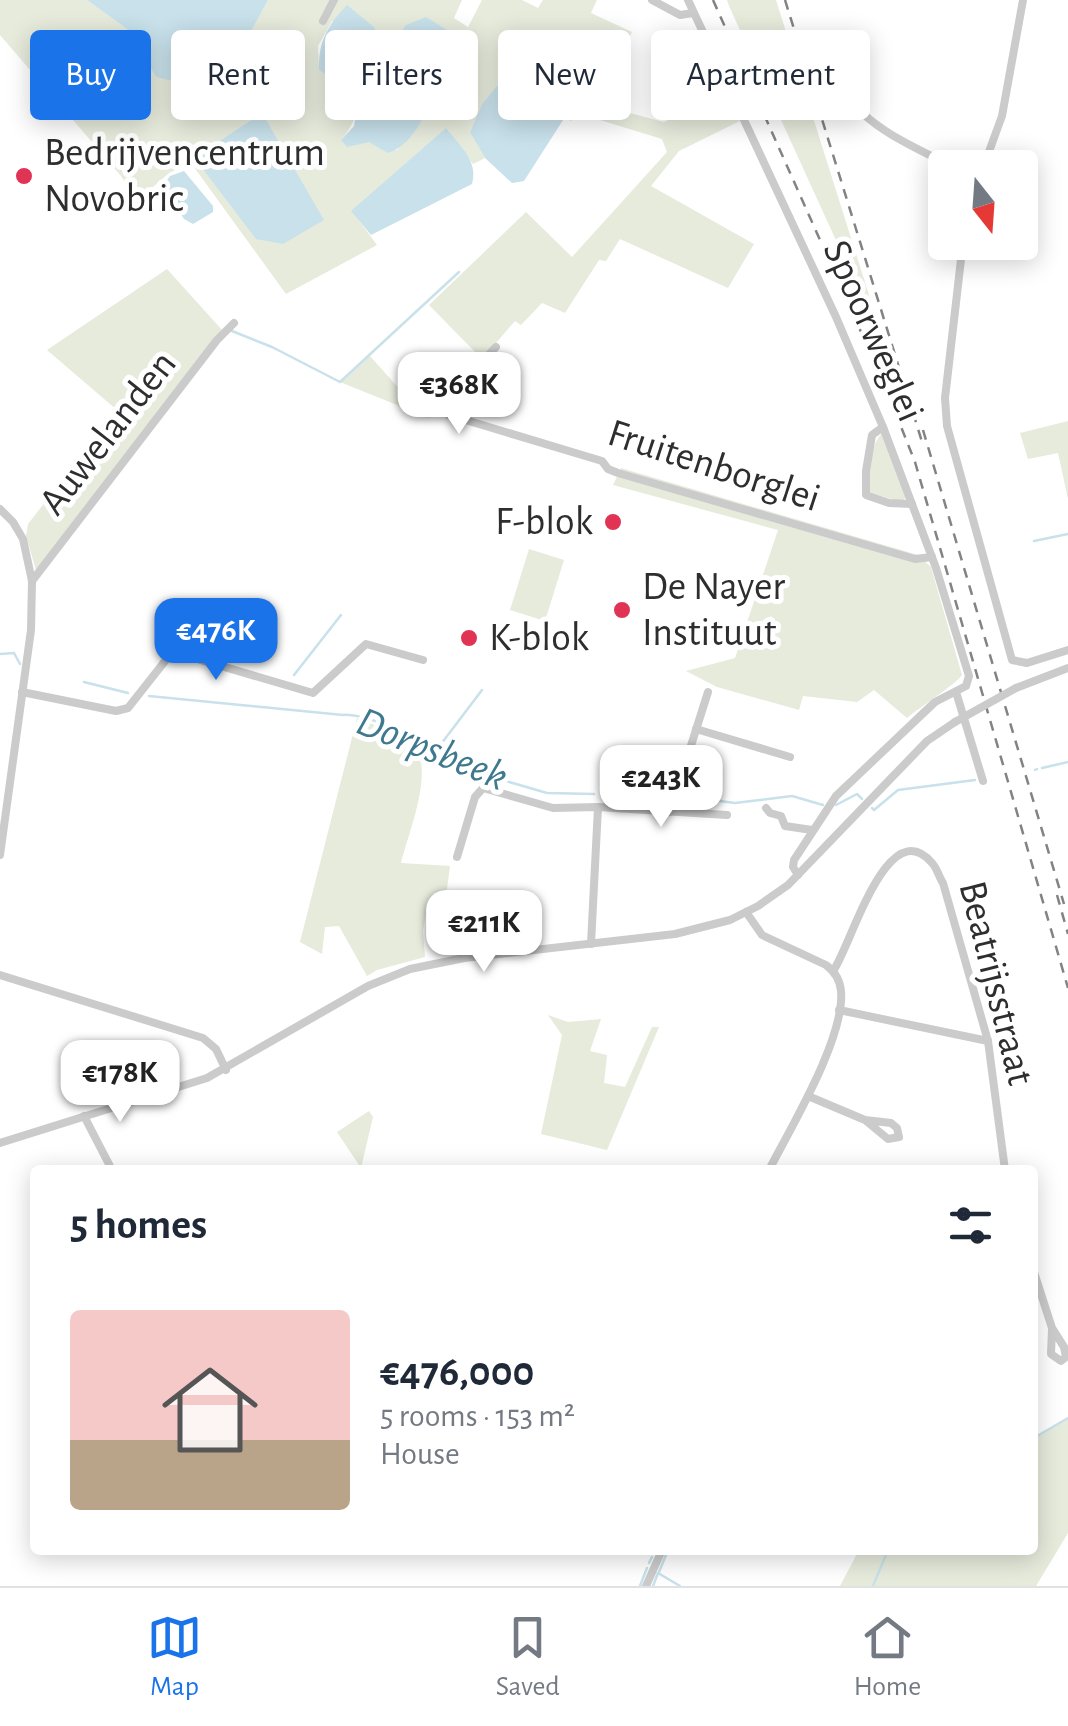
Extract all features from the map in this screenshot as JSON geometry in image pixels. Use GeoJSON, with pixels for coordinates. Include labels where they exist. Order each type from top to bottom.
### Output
{"type":"FeatureCollection","features":[{"type":"Feature","properties":{"kind":"street"},"geometry":{"type":"LineString","coordinates":[[323,21],[334,0]]}},
{"type":"Feature","properties":{"kind":"street"},"geometry":{"type":"LineString","coordinates":[[652,0],[680,16],[693,14]]}},
{"type":"Feature","properties":{"kind":"street","name":"Spoorweglei"},"geometry":{"type":"LineString","coordinates":[[688,0],[883,427],[932,557],[969,676],[966,686],[956,692]]}},
{"type":"Feature","properties":{"kind":"street"},"geometry":{"type":"LineString","coordinates":[[989,150],[1002,116],[1022,0]]}},
{"type":"Feature","properties":{"kind":"street"},"geometry":{"type":"LineString","coordinates":[[870,118],[928,153]]}},
{"type":"Feature","properties":{"kind":"street"},"geometry":{"type":"LineString","coordinates":[[961,260],[945,398],[950,441],[1012,660],[1021,664],[1068,650]]}},
{"type":"Feature","properties":{"kind":"street","name":"Auwelanden"},"geometry":{"type":"LineString","coordinates":[[32,581],[234,323]]}},
{"type":"Feature","properties":{"kind":"street","name":"Fruitenborglei"},"geometry":{"type":"LineString","coordinates":[[496,348],[448,399],[444,408],[449,415],[602,461],[618,473],[915,559],[932,557]]}},
{"type":"Feature","properties":{"kind":"street"},"geometry":{"type":"LineString","coordinates":[[883,427],[872,435],[866,495],[888,503],[912,504]]}},
{"type":"Feature","properties":{"kind":"street"},"geometry":{"type":"LineString","coordinates":[[0,508],[23,539],[32,581],[31,630],[0,855]]}},
{"type":"Feature","properties":{"kind":"street"},"geometry":{"type":"LineString","coordinates":[[22,692],[116,711],[128,708],[169,656],[177,653],[316,693],[366,644],[423,660]]}},
{"type":"Feature","properties":{"kind":"street"},"geometry":{"type":"LineString","coordinates":[[0,1142],[182,1088],[226,1070],[392,975],[464,958],[701,929],[746,912],[798,876],[927,742],[1016,688],[1068,668]]}},
{"type":"Feature","properties":{"kind":"street"},"geometry":{"type":"LineString","coordinates":[[670,812],[708,692]]}},
{"type":"Feature","properties":{"kind":"street"},"geometry":{"type":"LineString","coordinates":[[798,876],[792,864],[836,796],[934,702],[956,692],[983,781]]}},
{"type":"Feature","properties":{"kind":"street"},"geometry":{"type":"LineString","coordinates":[[696,729],[790,756]]}},
{"type":"Feature","properties":{"kind":"street"},"geometry":{"type":"LineString","coordinates":[[456,858],[475,797],[483,788],[553,808],[727,815]]}},
{"type":"Feature","properties":{"kind":"street"},"geometry":{"type":"LineString","coordinates":[[591,944],[598,807]]}},
{"type":"Feature","properties":{"kind":"street"},"geometry":{"type":"LineString","coordinates":[[766,808],[782,816],[785,826],[812,830]]}},
{"type":"Feature","properties":{"kind":"street","name":"Beatrijsstraat"},"geometry":{"type":"LineString","coordinates":[[833,971],[886,864],[902,854],[922,856],[932,863],[943,883],[988,1041],[1005,1165]]}},
{"type":"Feature","properties":{"kind":"street"},"geometry":{"type":"LineString","coordinates":[[746,912],[762,935],[833,971],[841,992],[839,1010],[808,1096],[772,1165]]}},
{"type":"Feature","properties":{"kind":"street"},"geometry":{"type":"LineString","coordinates":[[0,975],[209,1041],[226,1070]]}},
{"type":"Feature","properties":{"kind":"street"},"geometry":{"type":"LineString","coordinates":[[839,1010],[988,1041]]}},
{"type":"Feature","properties":{"kind":"street"},"geometry":{"type":"LineString","coordinates":[[808,1096],[865,1120]]}},
{"type":"Feature","properties":{"kind":"street"},"geometry":{"type":"LineString","coordinates":[[84,1116],[109,1165]]}},
{"type":"Feature","properties":{"kind":"street"},"geometry":{"type":"LineString","coordinates":[[1038,1285],[1052,1328]]}},
{"type":"Feature","properties":{"kind":"street"},"geometry":{"type":"LineString","coordinates":[[646,1586],[660,1555]]}},
{"type":"Feature","properties":{"kind":"shaded area"},"geometry":{"type":"Polygon","coordinates":[[[0,0],[87,0],[128,30],[30,30],[30,70],[0,35],[0,0]]]}},
{"type":"Feature","properties":{"kind":"shaded area"},"geometry":{"type":"Polygon","coordinates":[[[268,0],[462,0],[454,18],[468,27],[482,0],[522,0],[538,8],[543,0],[597,0],[591,13],[628,30],[498,30],[498,84],[478,118],[478,30],[355,30],[332,21],[318,46],[319,70],[325,68],[325,120],[353,120],[341,140],[397,150],[422,120],[477,120],[470,131],[485,158],[473,164],[445,129],[352,211],[377,245],[286,294],[191,163],[169,173],[137,201],[73,120],[151,120],[151,69],[156,77],[171,74],[171,120],[305,120],[305,30],[252,30],[268,0]]]}},
{"type":"Feature","properties":{"kind":"shaded area"},"geometry":{"type":"Polygon","coordinates":[[[727,0],[776,0],[785,30],[740,30],[727,0]]]}},
{"type":"Feature","properties":{"kind":"shaded area"},"geometry":{"type":"Polygon","coordinates":[[[631,113],[664,122],[740,121],[679,151],[651,186],[754,244],[728,288],[620,239],[606,261],[599,260],[565,313],[542,303],[521,325],[515,321],[482,359],[429,305],[526,212],[572,257],[667,152],[662,139],[600,120],[631,120],[631,113]]]}},
{"type":"Feature","properties":{"kind":"shaded area"},"geometry":{"type":"Polygon","coordinates":[[[781,120],[814,120],[887,352],[781,120]]]}},
{"type":"Feature","properties":{"kind":"shaded area"},"geometry":{"type":"Polygon","coordinates":[[[167,269],[222,330],[36,570],[26,536],[28,524],[117,410],[47,350],[167,269]]]}},
{"type":"Feature","properties":{"kind":"shaded area"},"geometry":{"type":"Polygon","coordinates":[[[369,355],[413,404],[430,407],[429,418],[340,382],[369,355]]]}},
{"type":"Feature","properties":{"kind":"shaded area"},"geometry":{"type":"Polygon","coordinates":[[[1068,421],[1068,499],[1058,453],[1028,459],[1020,433],[1068,421]]]}},
{"type":"Feature","properties":{"kind":"shaded area"},"geometry":{"type":"Polygon","coordinates":[[[882,433],[906,498],[900,502],[870,492],[872,453],[882,433]]]}},
{"type":"Feature","properties":{"kind":"shaded area"},"geometry":{"type":"Polygon","coordinates":[[[621,468],[918,555],[931,567],[962,675],[907,718],[874,690],[857,702],[803,696],[799,710],[717,687],[686,671],[735,658],[778,530],[613,485],[621,468]]]}},
{"type":"Feature","properties":{"kind":"shaded area"},"geometry":{"type":"Polygon","coordinates":[[[529,549],[564,560],[545,621],[510,610],[529,549]]]}},
{"type":"Feature","properties":{"kind":"shaded area"},"geometry":{"type":"Polygon","coordinates":[[[357,718],[404,737],[418,750],[419,798],[401,863],[450,866],[444,912],[427,908],[423,931],[425,957],[367,976],[339,926],[325,927],[322,954],[300,942],[357,718]]]}},
{"type":"Feature","properties":{"kind":"shaded area"},"geometry":{"type":"Polygon","coordinates":[[[548,1015],[568,1022],[601,1019],[590,1051],[607,1055],[604,1083],[625,1087],[652,1027],[659,1027],[607,1150],[541,1134],[562,1035],[548,1015]]]}},
{"type":"Feature","properties":{"kind":"shaded area"},"geometry":{"type":"Polygon","coordinates":[[[369,1111],[373,1117],[362,1165],[359,1165],[337,1132],[369,1111]]]}},
{"type":"Feature","properties":{"kind":"shaded area"},"geometry":{"type":"Polygon","coordinates":[[[1068,1419],[1068,1533],[1036,1586],[840,1586],[856,1555],[1038,1555],[1038,1436],[1068,1419]]]}},
{"type":"Feature","properties":{"kind":"water"},"geometry":{"type":"Polygon","coordinates":[[[87,0],[268,0],[252,30],[171,30],[171,81],[156,77],[151,69],[151,30],[127,29],[87,0]]]}},
{"type":"Feature","properties":{"kind":"water"},"geometry":{"type":"Polygon","coordinates":[[[347,5],[375,30],[328,30],[347,5]]]}},
{"type":"Feature","properties":{"kind":"water"},"geometry":{"type":"Polygon","coordinates":[[[426,17],[447,30],[403,30],[426,17]]]}},
{"type":"Feature","properties":{"kind":"water"},"geometry":{"type":"Polygon","coordinates":[[[325,35],[325,74],[319,70],[325,35]]]}},
{"type":"Feature","properties":{"kind":"water"},"geometry":{"type":"Polygon","coordinates":[[[498,85],[498,120],[563,120],[524,181],[512,183],[485,158],[470,132],[483,103],[498,85]]]}},
{"type":"Feature","properties":{"kind":"water"},"geometry":{"type":"Polygon","coordinates":[[[251,120],[266,120],[324,220],[283,244],[256,239],[199,164],[200,154],[251,120]]]}},
{"type":"Feature","properties":{"kind":"water"},"geometry":{"type":"Polygon","coordinates":[[[355,120],[422,120],[401,146],[388,153],[369,142],[347,147],[341,140],[355,120]]]}},
{"type":"Feature","properties":{"kind":"water"},"geometry":{"type":"Polygon","coordinates":[[[446,128],[470,161],[472,184],[371,235],[351,211],[446,128]]]}},
{"type":"Feature","properties":{"kind":"water"},"geometry":{"type":"Polygon","coordinates":[[[184,171],[213,206],[213,212],[193,224],[184,219],[163,186],[170,176],[184,171]]]}},
{"type":"Feature","properties":{"kind":"waterway"},"geometry":{"type":"LineString","coordinates":[[232,331],[340,382],[459,272]]}},
{"type":"Feature","properties":{"kind":"waterway"},"geometry":{"type":"LineString","coordinates":[[1034,541],[1068,534]]}},
{"type":"Feature","properties":{"kind":"waterway"},"geometry":{"type":"LineString","coordinates":[[294,675],[341,615]]}},
{"type":"Feature","properties":{"kind":"waterway","name":"Dorpsbeek"},"geometry":{"type":"LineString","coordinates":[[0,654],[14,653],[20,664]]}},
{"type":"Feature","properties":{"kind":"waterway","name":"Dorpsbeek"},"geometry":{"type":"LineString","coordinates":[[84,682],[128,693]]}},
{"type":"Feature","properties":{"kind":"waterway"},"geometry":{"type":"LineString","coordinates":[[432,756],[482,690]]}},
{"type":"Feature","properties":{"kind":"waterway","name":"Dorpsbeek"},"geometry":{"type":"LineString","coordinates":[[149,696],[358,716],[408,734],[444,763],[547,793],[594,794]]}},
{"type":"Feature","properties":{"kind":"waterway","name":"Dorpsbeek"},"geometry":{"type":"LineString","coordinates":[[1042,768],[1068,762]]}},
{"type":"Feature","properties":{"kind":"waterway","name":"Dorpsbeek"},"geometry":{"type":"LineString","coordinates":[[872,808],[898,790],[975,780]]}},
{"type":"Feature","properties":{"kind":"waterway","name":"Dorpsbeek"},"geometry":{"type":"LineString","coordinates":[[610,793],[671,795]]}},
{"type":"Feature","properties":{"kind":"waterway","name":"Dorpsbeek"},"geometry":{"type":"LineString","coordinates":[[836,805],[857,794],[862,799]]}},
{"type":"Feature","properties":{"kind":"waterway","name":"Dorpsbeek"},"geometry":{"type":"LineString","coordinates":[[681,796],[735,803],[792,796],[823,805]]}},
{"type":"Feature","properties":{"kind":"waterway"},"geometry":{"type":"LineString","coordinates":[[1038,1436],[1068,1418]]}},
{"type":"Feature","properties":{"kind":"waterway"},"geometry":{"type":"LineString","coordinates":[[659,1572],[666,1555]]}},
{"type":"Feature","properties":{"kind":"waterway"},"geometry":{"type":"LineString","coordinates":[[873,1586],[886,1555]]}},
{"type":"Feature","properties":{"kind":"waterway"},"geometry":{"type":"LineString","coordinates":[[649,1563],[652,1557]]}},
{"type":"Feature","properties":{"kind":"waterway"},"geometry":{"type":"LineString","coordinates":[[640,1586],[647,1568]]}},
{"type":"Feature","properties":{"kind":"waterway"},"geometry":{"type":"LineString","coordinates":[[653,1586],[658,1573],[680,1586]]}},
{"type":"Feature","properties":{"kind":"railway"},"geometry":{"type":"LineString","coordinates":[[713,0],[882,379],[915,462],[1068,988]]}},
{"type":"Feature","properties":{"kind":"railway"},"geometry":{"type":"LineString","coordinates":[[785,0],[923,445]]}},
{"type":"Feature","properties":{"kind":"railway"},"geometry":{"type":"LineString","coordinates":[[923,430],[1064,904]]}},
{"type":"Feature","properties":{"kind":"railway"},"geometry":{"type":"LineString","coordinates":[[1057,895],[1068,934]]}},
{"type":"Feature","properties":{"kind":"place","name":"Bedrijvencentrum Novobric"},"geometry":{"type":"Point","coordinates":[24,176]}},
{"type":"Feature","properties":{"kind":"place","name":"F-blok"},"geometry":{"type":"Point","coordinates":[613,522]}},
{"type":"Feature","properties":{"kind":"place","name":"De Nayer Instituut"},"geometry":{"type":"Point","coordinates":[622,610]}},
{"type":"Feature","properties":{"kind":"place","name":"K-blok"},"geometry":{"type":"Point","coordinates":[469,638]}}]}
